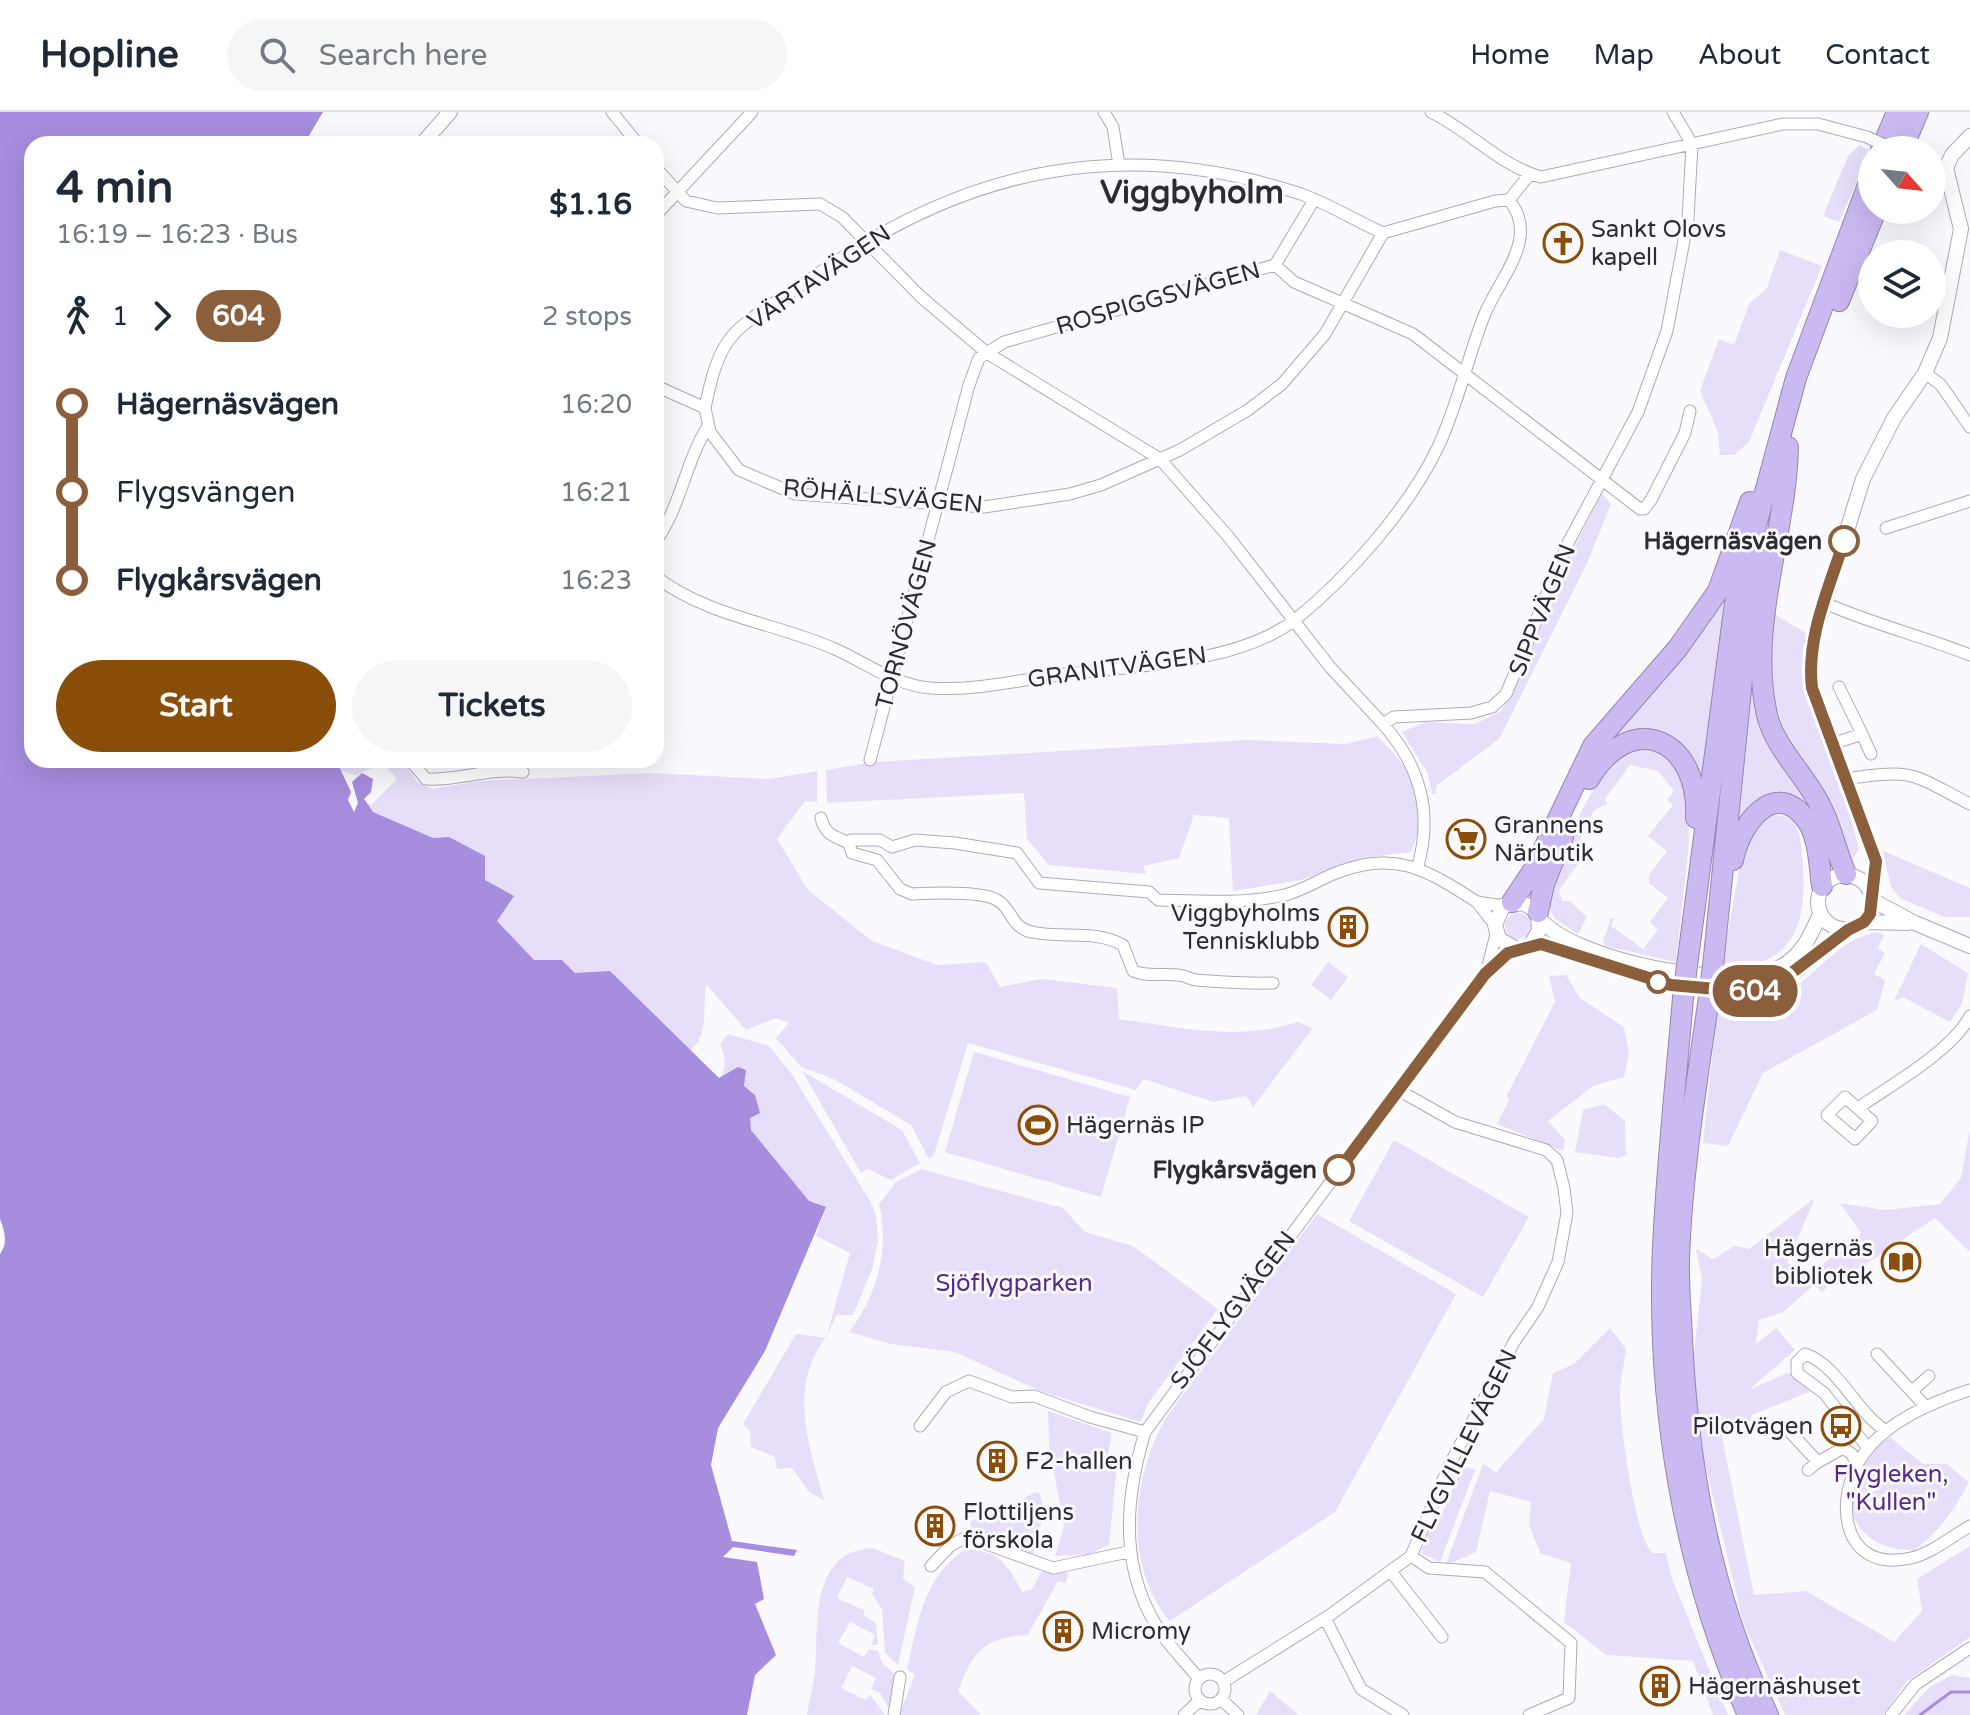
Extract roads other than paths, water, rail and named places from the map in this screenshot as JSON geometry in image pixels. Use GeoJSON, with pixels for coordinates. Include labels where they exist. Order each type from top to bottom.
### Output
{"type":"FeatureCollection","features":[{"type":"Feature","properties":{"kind":"highway"},"geometry":{"type":"LineString","coordinates":[[1880,136],[1897,112]]}},
{"type":"Feature","properties":{"kind":"highway"},"geometry":{"type":"LineString","coordinates":[[1908,136],[1918,112]]}},
{"type":"Feature","properties":{"kind":"highway"},"geometry":{"type":"LineString","coordinates":[[1508,904],[1534,869],[1593,746],[1678,648],[1718,591],[1858,212]]}},
{"type":"Feature","properties":{"kind":"highway"},"geometry":{"type":"LineString","coordinates":[[1768,1715],[1737,1642],[1713,1566],[1695,1482],[1685,1401],[1679,1260],[1689,1143],[1713,966],[1743,670],[1759,566],[1788,447],[1832,316],[1870,224]]}},
{"type":"Feature","properties":{"kind":"highway"},"geometry":{"type":"LineString","coordinates":[[1748,1715],[1707,1605],[1680,1489],[1669,1407],[1663,1323],[1663,1248],[1683,998],[1735,603],[1796,378]]}},
{"type":"Feature","properties":{"kind":"highway"},"geometry":{"type":"LineString","coordinates":[[1788,447],[1787,491],[1765,611],[1761,679],[1768,720],[1820,805],[1850,875]]}},
{"type":"Feature","properties":{"kind":"highway"},"geometry":{"type":"LineString","coordinates":[[1540,912],[1544,884],[1584,785],[1597,764],[1607,753],[1624,743],[1655,740],[1667,744],[1689,768],[1697,796],[1687,966]]}},
{"type":"Feature","properties":{"kind":"highway"},"geometry":{"type":"LineString","coordinates":[[1713,966],[1735,849],[1742,829],[1763,808],[1777,804],[1791,807],[1805,818],[1815,842],[1822,886]]}},
{"type":"Feature","properties":{"kind":"street"},"geometry":{"type":"LineString","coordinates":[[429,136],[450,112]]}},
{"type":"Feature","properties":{"kind":"street"},"geometry":{"type":"LineString","coordinates":[[612,112],[632,136]]}},
{"type":"Feature","properties":{"kind":"street"},"geometry":{"type":"LineString","coordinates":[[664,205],[752,112]]}},
{"type":"Feature","properties":{"kind":"street"},"geometry":{"type":"LineString","coordinates":[[1104,112],[1113,127],[1119,165]]}},
{"type":"Feature","properties":{"kind":"street"},"geometry":{"type":"LineString","coordinates":[[1431,112],[1487,145],[1512,167],[1541,177],[1565,174],[1750,129],[1795,123],[1828,126],[1858,138]]}},
{"type":"Feature","properties":{"kind":"street"},"geometry":{"type":"LineString","coordinates":[[1673,112],[1692,144]]}},
{"type":"Feature","properties":{"kind":"street"},"geometry":{"type":"LineString","coordinates":[[1946,160],[1970,136]]}},
{"type":"Feature","properties":{"kind":"street","name":"SIPPVÄGEN"},"geometry":{"type":"LineString","coordinates":[[1383,724],[1394,717],[1483,711],[1506,694],[1558,563],[1638,412],[1667,331],[1688,219],[1692,144]]}},
{"type":"Feature","properties":{"kind":"street","name":"VÄRTAVÄGEN"},"geometry":{"type":"LineString","coordinates":[[705,408],[717,366],[733,334],[868,240],[930,208],[997,182],[1060,169],[1170,166],[1215,173],[1314,200],[1383,233]]}},
{"type":"Feature","properties":{"kind":"street"},"geometry":{"type":"LineString","coordinates":[[1383,233],[1495,201],[1509,200],[1530,174]]}},
{"type":"Feature","properties":{"kind":"street"},"geometry":{"type":"LineString","coordinates":[[664,178],[686,201],[717,208],[820,204],[842,217],[868,240],[921,297],[987,353],[1160,459],[1227,535],[1293,621],[1383,724],[1412,764],[1420,784],[1425,827],[1418,866]]}},
{"type":"Feature","properties":{"kind":"street"},"geometry":{"type":"LineString","coordinates":[[1864,922],[1872,896],[1876,861],[1812,688],[1809,666],[1812,643],[1863,479],[1894,418],[1925,373],[1940,338],[1964,248],[1961,229],[1946,186]]}},
{"type":"Feature","properties":{"kind":"street"},"geometry":{"type":"LineString","coordinates":[[1275,265],[1314,200]]}},
{"type":"Feature","properties":{"kind":"street","name":"GRANITVÄGEN"},"geometry":{"type":"LineString","coordinates":[[664,582],[694,601],[833,649],[893,678],[928,688],[1144,666],[1232,649],[1293,621],[1360,557],[1400,506],[1437,449],[1487,307],[1512,263],[1521,239],[1519,220],[1509,200]]}},
{"type":"Feature","properties":{"kind":"street","name":"RÖHÄLLSVÄGEN"},"geometry":{"type":"LineString","coordinates":[[705,408],[708,426],[739,470],[795,494],[984,507],[1070,494],[1101,485],[1160,459],[1226,424],[1282,384],[1312,351],[1343,305],[1383,233]]}},
{"type":"Feature","properties":{"kind":"street","name":"ROSPIGGSVÄGEN"},"geometry":{"type":"LineString","coordinates":[[987,353],[1004,342],[1275,265],[1294,282],[1413,334],[1466,372],[1602,482],[1644,509],[1685,433],[1690,411]]}},
{"type":"Feature","properties":{"kind":"street","name":"TORNÖVÄGEN"},"geometry":{"type":"LineString","coordinates":[[870,760],[974,367],[987,353]]}},
{"type":"Feature","properties":{"kind":"street"},"geometry":{"type":"LineString","coordinates":[[1925,373],[1941,385],[1970,427]]}},
{"type":"Feature","properties":{"kind":"street"},"geometry":{"type":"LineString","coordinates":[[664,390],[705,408]]}},
{"type":"Feature","properties":{"kind":"street"},"geometry":{"type":"LineString","coordinates":[[664,528],[672,516],[687,468],[708,426]]}},
{"type":"Feature","properties":{"kind":"street"},"geometry":{"type":"LineString","coordinates":[[1886,528],[1970,501]]}},
{"type":"Feature","properties":{"kind":"street"},"geometry":{"type":"LineString","coordinates":[[1825,603],[1868,622],[1902,628],[1970,655]]}},
{"type":"Feature","properties":{"kind":"street"},"geometry":{"type":"LineString","coordinates":[[1839,687],[1871,754]]}},
{"type":"Feature","properties":{"kind":"street"},"geometry":{"type":"LineString","coordinates":[[1832,744],[1862,734]]}},
{"type":"Feature","properties":{"kind":"street"},"geometry":{"type":"LineString","coordinates":[[417,768],[426,779],[452,778],[484,771],[523,772]]}},
{"type":"Feature","properties":{"kind":"street"},"geometry":{"type":"LineString","coordinates":[[1844,779],[1890,772],[1909,773],[1932,781],[1970,804]]}},
{"type":"Feature","properties":{"kind":"street"},"geometry":{"type":"LineString","coordinates":[[821,818],[824,829],[833,838],[849,843],[869,839],[892,847],[915,840],[996,849],[1017,853],[1039,883],[1149,892],[1158,900],[1234,901],[1283,896],[1361,863],[1392,862],[1418,866],[1477,902],[1507,946],[1555,948],[1671,985],[1750,992],[1773,987],[1848,930],[1864,922],[1915,923]]}},
{"type":"Feature","properties":{"kind":"street"},"geometry":{"type":"LineString","coordinates":[[849,843],[852,853],[877,860],[894,883],[912,894],[986,896],[1001,901],[1019,928],[1033,933],[1107,936],[1123,945],[1133,971],[1141,975],[1182,975],[1192,980],[1224,980],[1233,985],[1273,983]]}},
{"type":"Feature","properties":{"kind":"street"},"geometry":{"type":"LineString","coordinates":[[1848,930],[1826,923],[1817,904],[1822,886],[1833,877],[1850,875],[1864,864],[1869,846]]}},
{"type":"Feature","properties":{"kind":"street"},"geometry":{"type":"LineString","coordinates":[[1850,875],[1872,896],[1915,923],[1970,946]]}},
{"type":"Feature","properties":{"kind":"street"},"geometry":{"type":"LineString","coordinates":[[1477,902],[1523,903],[1550,919],[1576,941],[1660,970],[1753,976],[1793,958],[1810,936],[1820,914]]}},
{"type":"Feature","properties":{"kind":"street"},"geometry":{"type":"LineString","coordinates":[[1496,929],[1508,904]]}},
{"type":"Feature","properties":{"kind":"street"},"geometry":{"type":"LineString","coordinates":[[1524,947],[1540,912]]}},
{"type":"Feature","properties":{"kind":"street","name":"SJÖFLYGVÄGEN"},"geometry":{"type":"LineString","coordinates":[[1485,974],[1496,929]]}},
{"type":"Feature","properties":{"kind":"street","name":"SJÖFLYGVÄGEN"},"geometry":{"type":"LineString","coordinates":[[1199,1679],[1163,1636],[1147,1607],[1128,1552],[1129,1499],[1145,1432],[1485,974],[1524,947]]}},
{"type":"Feature","properties":{"kind":"street"},"geometry":{"type":"LineString","coordinates":[[1858,1108],[1934,1054],[1965,1025],[1970,1016]]}},
{"type":"Feature","properties":{"kind":"street","name":"FLYGVILLEVÄGEN"},"geometry":{"type":"LineString","coordinates":[[1223,1682],[1325,1618],[1392,1573],[1411,1556],[1453,1457],[1514,1342],[1538,1307],[1558,1262],[1567,1213],[1562,1170],[1546,1150],[1455,1122],[1400,1091]]}},
{"type":"Feature","properties":{"kind":"street"},"geometry":{"type":"LineString","coordinates":[[1868,1448],[1824,1393],[1797,1373],[1797,1362],[1805,1354],[1822,1360],[1871,1422],[1886,1431]]}},
{"type":"Feature","properties":{"kind":"street"},"geometry":{"type":"LineString","coordinates":[[1877,1354],[1926,1407]]}},
{"type":"Feature","properties":{"kind":"street"},"geometry":{"type":"LineString","coordinates":[[1912,1391],[1929,1376]]}},
{"type":"Feature","properties":{"kind":"street"},"geometry":{"type":"LineString","coordinates":[[920,1426],[946,1392],[969,1381],[1012,1397],[1034,1396],[1145,1432]]}},
{"type":"Feature","properties":{"kind":"street"},"geometry":{"type":"LineString","coordinates":[[1970,1390],[1926,1407],[1886,1431],[1868,1448],[1857,1466],[1847,1494],[1846,1526],[1857,1543],[1877,1558],[1912,1558],[1970,1526]]}},
{"type":"Feature","properties":{"kind":"street"},"geometry":{"type":"LineString","coordinates":[[1789,1431],[1818,1462]]}},
{"type":"Feature","properties":{"kind":"street"},"geometry":{"type":"LineString","coordinates":[[1808,1470],[1843,1448],[1852,1454],[1857,1466]]}},
{"type":"Feature","properties":{"kind":"street"},"geometry":{"type":"LineString","coordinates":[[931,1566],[951,1545],[967,1537],[1053,1568],[1128,1552]]}},
{"type":"Feature","properties":{"kind":"street"},"geometry":{"type":"LineString","coordinates":[[1411,1556],[1429,1568],[1485,1572],[1571,1643],[1569,1698],[1529,1715]]}},
{"type":"Feature","properties":{"kind":"street"},"geometry":{"type":"LineString","coordinates":[[1392,1573],[1442,1637]]}},
{"type":"Feature","properties":{"kind":"street"},"geometry":{"type":"LineString","coordinates":[[1325,1618],[1361,1689],[1403,1715]]}},
{"type":"Feature","properties":{"kind":"street"},"geometry":{"type":"LineString","coordinates":[[1891,1715],[1916,1684],[1970,1648]]}},
{"type":"Feature","properties":{"kind":"street"},"geometry":{"type":"LineString","coordinates":[[1211,1675],[1223,1682],[1225,1690],[1221,1699],[1209,1704],[1200,1700],[1195,1691],[1199,1679],[1211,1675]]}},
{"type":"Feature","properties":{"kind":"street"},"geometry":{"type":"LineString","coordinates":[[894,1715],[900,1677]]}},
{"type":"Feature","properties":{"kind":"street"},"geometry":{"type":"LineString","coordinates":[[1221,1699],[1238,1715]]}},
{"type":"Feature","properties":{"kind":"street"},"geometry":{"type":"LineString","coordinates":[[1184,1715],[1200,1700]]}},
{"type":"Feature","properties":{"kind":"waterway"},"geometry":{"type":"LineString","coordinates":[[1920,1715],[1951,1692],[1970,1692]]}},
{"type":"Feature","properties":{"kind":"place","name":"Sankt Olovs kapell"},"geometry":{"type":"Point","coordinates":[1563,243]}},
{"type":"Feature","properties":{"kind":"place","name":"Hägernäsvägen"},"geometry":{"type":"Point","coordinates":[1844,541]}},
{"type":"Feature","properties":{"kind":"place","name":"Grannens Närbutik"},"geometry":{"type":"Point","coordinates":[1466,839]}},
{"type":"Feature","properties":{"kind":"place","name":"Viggbyholms Tennisklubb"},"geometry":{"type":"Point","coordinates":[1348,927]}},
{"type":"Feature","properties":{"kind":"place","name":"Hägernäs IP"},"geometry":{"type":"Point","coordinates":[1038,1125]}},
{"type":"Feature","properties":{"kind":"place","name":"Flygkårsvägen"},"geometry":{"type":"Point","coordinates":[1339,1170]}},
{"type":"Feature","properties":{"kind":"place","name":"Hägernäs bibliotek"},"geometry":{"type":"Point","coordinates":[1901,1262]}},
{"type":"Feature","properties":{"kind":"place","name":"Pilotvägen"},"geometry":{"type":"Point","coordinates":[1841,1426]}},
{"type":"Feature","properties":{"kind":"place","name":"F2-hallen"},"geometry":{"type":"Point","coordinates":[997,1461]}},
{"type":"Feature","properties":{"kind":"place","name":"Flottiljens förskola"},"geometry":{"type":"Point","coordinates":[935,1526]}},
{"type":"Feature","properties":{"kind":"place","name":"Micromy"},"geometry":{"type":"Point","coordinates":[1063,1631]}},
{"type":"Feature","properties":{"kind":"place","name":"Hägernäshuset"},"geometry":{"type":"Point","coordinates":[1660,1686]}},
{"type":"Feature","properties":{"kind":"district","name":"Viggbyholm"},"geometry":{"type":"Point","coordinates":[1192,192]}},
{"type":"Feature","properties":{"kind":"park label","name":"Sjöflygparken"},"geometry":{"type":"Point","coordinates":[1014,1283]}},
{"type":"Feature","properties":{"kind":"park label","name":"Flygleken, \"Kullen\""},"geometry":{"type":"Point","coordinates":[1891,1488]}}]}
